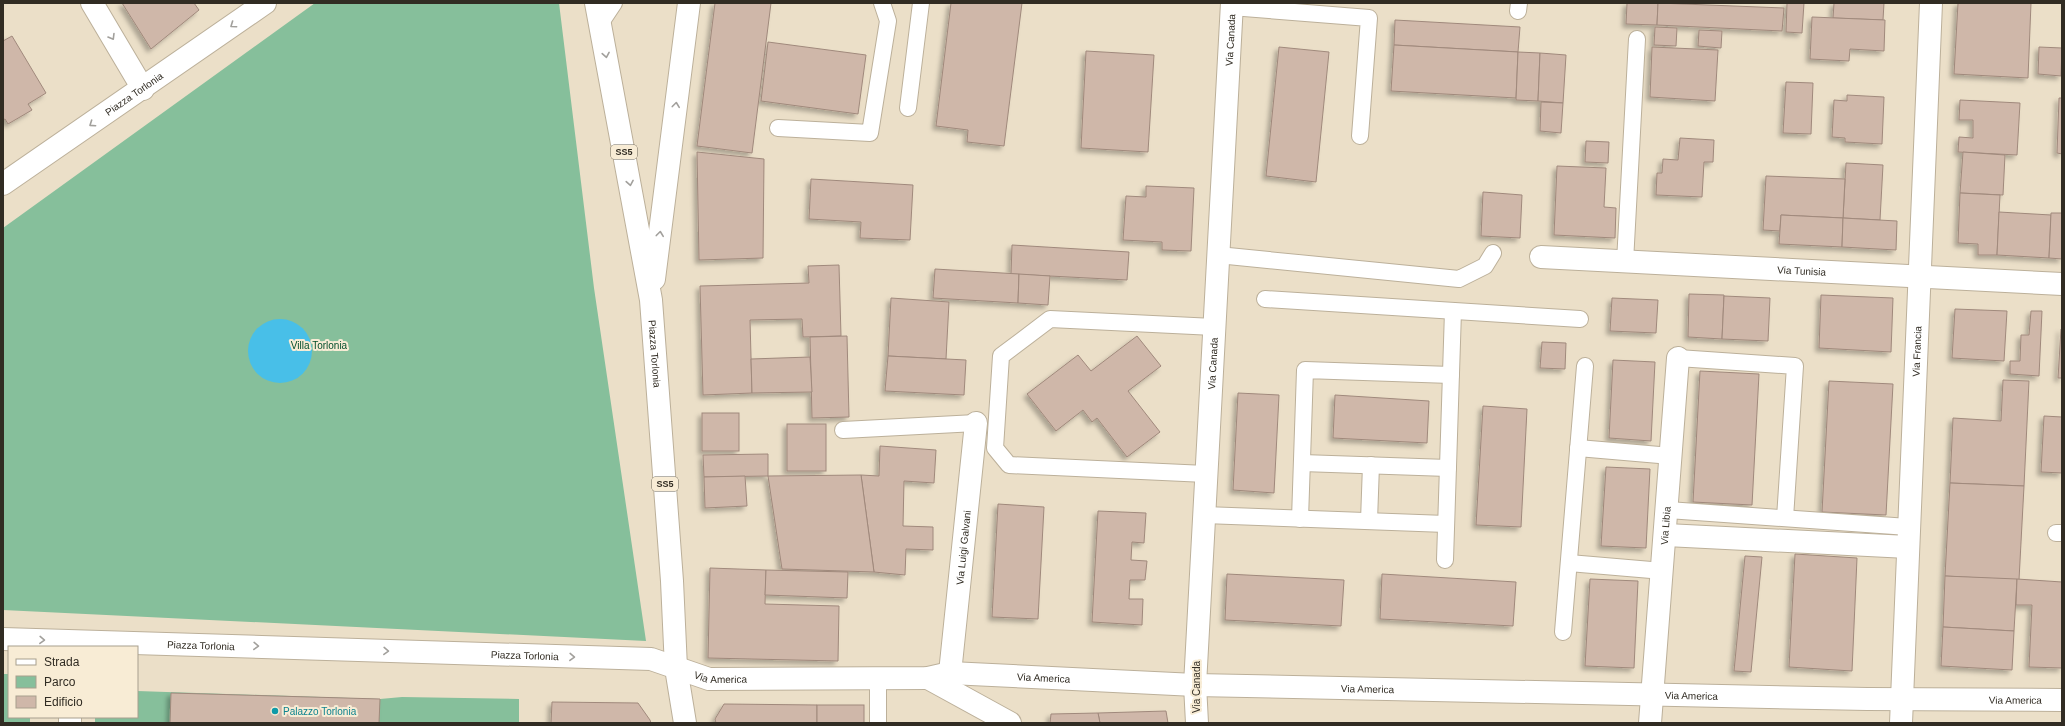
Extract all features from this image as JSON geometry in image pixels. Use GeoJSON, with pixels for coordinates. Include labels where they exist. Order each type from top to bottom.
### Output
{"type":"FeatureCollection","features":[{"type":"Feature","properties":{"kind":"street"},"geometry":{"type":"LineString","coordinates":[[92,3],[143,89]]}},
{"type":"Feature","properties":{"kind":"street","name":"Piazza Torlonia"},"geometry":{"type":"LineString","coordinates":[[3,184],[143,89],[265,3]]}},
{"type":"Feature","properties":{"kind":"street","name":"Piazza Torlonia"},"geometry":{"type":"LineString","coordinates":[[3,639],[69,644],[652,659],[676,668],[672,581],[651,300],[596,3]]}},
{"type":"Feature","properties":{"kind":"street","name":"Piazza Torlonia"},"geometry":{"type":"LineString","coordinates":[[651,300],[689,3]]}},
{"type":"Feature","properties":{"kind":"street","name":"Via Francia"},"geometry":{"type":"LineString","coordinates":[[1901,723],[1918,277],[1931,3]]}},
{"type":"Feature","properties":{"kind":"street","name":"Via Canada"},"geometry":{"type":"LineString","coordinates":[[1197,723],[1195,685],[1232,5]]}},
{"type":"Feature","properties":{"kind":"street","name":"Via Tunisia"},"geometry":{"type":"LineString","coordinates":[[1541,257],[2062,284]]}},
{"type":"Feature","properties":{"kind":"street","name":"Via Libia"},"geometry":{"type":"LineString","coordinates":[[1650,723],[1668,510],[1678,358]]}},
{"type":"Feature","properties":{"kind":"street","name":"Via Luigi Galvani"},"geometry":{"type":"LineString","coordinates":[[950,672],[976,424]]}},
{"type":"Feature","properties":{"kind":"street"},"geometry":{"type":"LineString","coordinates":[[1666,535],[1908,537]]}},
{"type":"Feature","properties":{"kind":"street","name":"Via America"},"geometry":{"type":"LineString","coordinates":[[676,668],[709,679],[928,678],[950,672],[1195,685],[1902,700],[2062,700]]}},
{"type":"Feature","properties":{"kind":"street","name":"SS5"},"geometry":{"type":"LineString","coordinates":[[676,668],[685,723]]}},
{"type":"Feature","properties":{"kind":"street"},"geometry":{"type":"LineString","coordinates":[[928,678],[1010,723]]}},
{"type":"Feature","properties":{"kind":"lane"},"geometry":{"type":"LineString","coordinates":[[600,24],[614,3]]}},
{"type":"Feature","properties":{"kind":"lane"},"geometry":{"type":"LineString","coordinates":[[778,128],[870,133],[888,21],[882,3]]}},
{"type":"Feature","properties":{"kind":"lane"},"geometry":{"type":"LineString","coordinates":[[908,108],[921,3]]}},
{"type":"Feature","properties":{"kind":"lane"},"geometry":{"type":"LineString","coordinates":[[1232,5],[1369,18],[1360,136]]}},
{"type":"Feature","properties":{"kind":"lane"},"geometry":{"type":"LineString","coordinates":[[1625,262],[1636,39]]}},
{"type":"Feature","properties":{"kind":"lane"},"geometry":{"type":"LineString","coordinates":[[1218,256],[1458,280],[1485,266],[1493,253]]}},
{"type":"Feature","properties":{"kind":"lane"},"geometry":{"type":"LineString","coordinates":[[1266,300],[1580,319]]}},
{"type":"Feature","properties":{"kind":"lane"},"geometry":{"type":"LineString","coordinates":[[1445,560],[1453,311]]}},
{"type":"Feature","properties":{"kind":"lane"},"geometry":{"type":"LineString","coordinates":[[1206,474],[1009,465],[995,448],[1001,356],[1050,318],[1214,327]]}},
{"type":"Feature","properties":{"kind":"lane"},"geometry":{"type":"LineString","coordinates":[[1678,358],[1795,366],[1785,518]]}},
{"type":"Feature","properties":{"kind":"lane"},"geometry":{"type":"LineString","coordinates":[[1564,632],[1585,366]]}},
{"type":"Feature","properties":{"kind":"lane"},"geometry":{"type":"LineString","coordinates":[[1300,519],[1305,370],[1451,375]]}},
{"type":"Feature","properties":{"kind":"lane"},"geometry":{"type":"LineString","coordinates":[[843,430],[976,424]]}},
{"type":"Feature","properties":{"kind":"lane"},"geometry":{"type":"LineString","coordinates":[[1578,448],[1671,456]]}},
{"type":"Feature","properties":{"kind":"lane"},"geometry":{"type":"LineString","coordinates":[[1302,463],[1448,468]]}},
{"type":"Feature","properties":{"kind":"lane"},"geometry":{"type":"LineString","coordinates":[[1369,521],[1371,465]]}},
{"type":"Feature","properties":{"kind":"lane"},"geometry":{"type":"LineString","coordinates":[[1668,510],[1785,518],[1908,537]]}},
{"type":"Feature","properties":{"kind":"lane"},"geometry":{"type":"LineString","coordinates":[[1204,515],[1446,524]]}},
{"type":"Feature","properties":{"kind":"lane"},"geometry":{"type":"LineString","coordinates":[[1569,563],[1663,571]]}},
{"type":"Feature","properties":{"kind":"lane"},"geometry":{"type":"LineString","coordinates":[[878,678],[878,723]]}},
{"type":"Feature","properties":{"kind":"green space","name":"Villa Torlonia"},"geometry":{"type":"Polygon","coordinates":[[[315,3],[559,3],[594,288],[646,641],[3,610],[3,228],[315,3]]]}},
{"type":"Feature","properties":{"kind":"green space"},"geometry":{"type":"Polygon","coordinates":[[[3,674],[8,674],[8,718],[30,718],[30,723],[3,723],[3,674]]]}},
{"type":"Feature","properties":{"kind":"green space"},"geometry":{"type":"Polygon","coordinates":[[[138,691],[380,699],[402,697],[519,699],[519,723],[95,723],[95,718],[138,718],[138,691]]]}},
{"type":"Feature","properties":{"kind":"water"},"geometry":{"type":"Polygon","coordinates":[[[274,319],[286,319],[303,328],[310,339],[312,351],[310,363],[303,374],[286,383],[274,383],[262,378],[253,369],[248,357],[248,345],[253,333],[262,324],[274,319]]]}},
{"type":"Feature","properties":{"kind":"building"},"geometry":{"type":"Polygon","coordinates":[[[122,3],[194,3],[199,10],[151,49],[122,3]]]}},
{"type":"Feature","properties":{"kind":"building"},"geometry":{"type":"Polygon","coordinates":[[[715,3],[771,3],[752,153],[697,146],[715,3]]]}},
{"type":"Feature","properties":{"kind":"building"},"geometry":{"type":"Polygon","coordinates":[[[951,3],[1022,3],[1004,146],[967,142],[968,130],[936,126],[951,3]]]}},
{"type":"Feature","properties":{"kind":"building"},"geometry":{"type":"Polygon","coordinates":[[[1627,3],[1658,3],[1657,25],[1626,24],[1627,3]]]}},
{"type":"Feature","properties":{"kind":"building"},"geometry":{"type":"Polygon","coordinates":[[[1658,3],[1784,8],[1782,31],[1657,25],[1658,3]]]}},
{"type":"Feature","properties":{"kind":"building"},"geometry":{"type":"Polygon","coordinates":[[[1787,3],[1804,3],[1802,33],[1786,32],[1787,3]]]}},
{"type":"Feature","properties":{"kind":"building"},"geometry":{"type":"Polygon","coordinates":[[[1834,3],[1884,3],[1883,20],[1833,18],[1834,3]]]}},
{"type":"Feature","properties":{"kind":"building"},"geometry":{"type":"Polygon","coordinates":[[[1958,3],[2031,3],[2028,78],[1954,74],[1958,3]]]}},
{"type":"Feature","properties":{"kind":"building"},"geometry":{"type":"Polygon","coordinates":[[[1812,17],[1885,20],[1884,51],[1850,49],[1849,61],[1810,59],[1812,17]]]}},
{"type":"Feature","properties":{"kind":"building"},"geometry":{"type":"Polygon","coordinates":[[[1395,20],[1520,27],[1518,52],[1394,45],[1395,20]]]}},
{"type":"Feature","properties":{"kind":"building"},"geometry":{"type":"Polygon","coordinates":[[[1655,27],[1677,28],[1676,46],[1654,45],[1655,27]]]}},
{"type":"Feature","properties":{"kind":"building"},"geometry":{"type":"Polygon","coordinates":[[[1699,30],[1722,31],[1721,48],[1698,46],[1699,30]]]}},
{"type":"Feature","properties":{"kind":"building"},"geometry":{"type":"Polygon","coordinates":[[[12,36],[46,93],[28,104],[32,110],[8,124],[5,119],[3,120],[3,41],[12,36]]]}},
{"type":"Feature","properties":{"kind":"building"},"geometry":{"type":"Polygon","coordinates":[[[768,42],[866,55],[858,114],[761,101],[768,42]]]}},
{"type":"Feature","properties":{"kind":"building"},"geometry":{"type":"Polygon","coordinates":[[[1394,45],[1518,52],[1516,98],[1391,91],[1394,45]]]}},
{"type":"Feature","properties":{"kind":"building"},"geometry":{"type":"Polygon","coordinates":[[[1279,47],[1329,52],[1316,182],[1266,176],[1279,47]]]}},
{"type":"Feature","properties":{"kind":"building"},"geometry":{"type":"Polygon","coordinates":[[[1652,47],[1718,50],[1715,101],[1650,97],[1652,47]]]}},
{"type":"Feature","properties":{"kind":"building"},"geometry":{"type":"Polygon","coordinates":[[[2039,47],[2062,48],[2061,76],[2038,74],[2039,47]]]}},
{"type":"Feature","properties":{"kind":"building"},"geometry":{"type":"Polygon","coordinates":[[[1086,51],[1154,55],[1148,152],[1081,148],[1086,51]]]}},
{"type":"Feature","properties":{"kind":"building"},"geometry":{"type":"Polygon","coordinates":[[[1518,52],[1540,53],[1538,101],[1516,100],[1518,52]]]}},
{"type":"Feature","properties":{"kind":"building"},"geometry":{"type":"Polygon","coordinates":[[[1540,53],[1566,55],[1563,103],[1538,101],[1540,53]]]}},
{"type":"Feature","properties":{"kind":"building"},"geometry":{"type":"Polygon","coordinates":[[[1786,82],[1813,83],[1811,134],[1783,133],[1786,82]]]}},
{"type":"Feature","properties":{"kind":"building"},"geometry":{"type":"Polygon","coordinates":[[[1847,95],[1884,97],[1882,144],[1845,142],[1845,138],[1832,137],[1834,100],[1847,101],[1847,95]]]}},
{"type":"Feature","properties":{"kind":"building"},"geometry":{"type":"Polygon","coordinates":[[[2059,98],[2062,98],[2062,154],[2057,153],[2059,98]]]}},
{"type":"Feature","properties":{"kind":"building"},"geometry":{"type":"Polygon","coordinates":[[[1960,100],[2020,103],[2017,155],[1958,152],[1959,137],[1973,138],[1973,120],[1959,120],[1960,100]]]}},
{"type":"Feature","properties":{"kind":"building"},"geometry":{"type":"Polygon","coordinates":[[[1541,102],[1563,103],[1561,133],[1540,131],[1541,102]]]}},
{"type":"Feature","properties":{"kind":"building"},"geometry":{"type":"Polygon","coordinates":[[[1680,138],[1714,140],[1713,162],[1704,162],[1702,197],[1656,195],[1657,173],[1662,173],[1663,159],[1678,160],[1680,138]]]}},
{"type":"Feature","properties":{"kind":"building"},"geometry":{"type":"Polygon","coordinates":[[[1586,141],[1609,142],[1608,163],[1585,162],[1586,141]]]}},
{"type":"Feature","properties":{"kind":"building"},"geometry":{"type":"Polygon","coordinates":[[[697,152],[764,159],[763,258],[699,260],[697,152]]]}},
{"type":"Feature","properties":{"kind":"building"},"geometry":{"type":"Polygon","coordinates":[[[1963,152],[2005,155],[2003,195],[1960,193],[1963,152]]]}},
{"type":"Feature","properties":{"kind":"building"},"geometry":{"type":"Polygon","coordinates":[[[1846,163],[1883,165],[1880,220],[1843,218],[1846,163]]]}},
{"type":"Feature","properties":{"kind":"building"},"geometry":{"type":"Polygon","coordinates":[[[1557,166],[1606,168],[1604,207],[1616,208],[1615,238],[1554,235],[1557,166]]]}},
{"type":"Feature","properties":{"kind":"building"},"geometry":{"type":"Polygon","coordinates":[[[1766,176],[1845,179],[1843,218],[1781,215],[1780,231],[1763,230],[1766,176]]]}},
{"type":"Feature","properties":{"kind":"building"},"geometry":{"type":"Polygon","coordinates":[[[811,179],[913,185],[910,240],[860,238],[861,222],[809,219],[811,179]]]}},
{"type":"Feature","properties":{"kind":"building"},"geometry":{"type":"Polygon","coordinates":[[[1146,186],[1194,188],[1191,251],[1162,250],[1162,242],[1123,240],[1126,196],[1146,197],[1146,186]]]}},
{"type":"Feature","properties":{"kind":"building"},"geometry":{"type":"Polygon","coordinates":[[[1483,192],[1522,195],[1520,238],[1481,236],[1483,192]]]}},
{"type":"Feature","properties":{"kind":"building"},"geometry":{"type":"Polygon","coordinates":[[[1960,193],[2000,195],[1997,255],[1978,255],[1978,244],[1958,243],[1960,193]]]}},
{"type":"Feature","properties":{"kind":"building"},"geometry":{"type":"Polygon","coordinates":[[[1999,212],[2051,215],[2049,258],[1997,255],[1999,212]]]}},
{"type":"Feature","properties":{"kind":"building"},"geometry":{"type":"Polygon","coordinates":[[[2051,213],[2062,213],[2062,259],[2049,258],[2051,213]]]}},
{"type":"Feature","properties":{"kind":"building"},"geometry":{"type":"Polygon","coordinates":[[[1781,215],[1843,218],[1842,247],[1779,244],[1781,215]]]}},
{"type":"Feature","properties":{"kind":"building"},"geometry":{"type":"Polygon","coordinates":[[[1843,218],[1897,221],[1896,250],[1842,247],[1843,218]]]}},
{"type":"Feature","properties":{"kind":"building"},"geometry":{"type":"Polygon","coordinates":[[[1012,245],[1129,252],[1127,280],[1011,274],[1012,245]]]}},
{"type":"Feature","properties":{"kind":"building"},"geometry":{"type":"Polygon","coordinates":[[[839,265],[841,336],[803,337],[802,319],[750,320],[752,393],[703,395],[700,286],[809,283],[808,266],[839,265]]]}},
{"type":"Feature","properties":{"kind":"building"},"geometry":{"type":"Polygon","coordinates":[[[935,269],[1019,274],[1018,303],[933,298],[935,269]]]}},
{"type":"Feature","properties":{"kind":"building"},"geometry":{"type":"Polygon","coordinates":[[[1019,274],[1050,276],[1048,305],[1018,303],[1019,274]]]}},
{"type":"Feature","properties":{"kind":"building"},"geometry":{"type":"Polygon","coordinates":[[[1689,294],[1724,295],[1722,339],[1688,337],[1689,294]]]}},
{"type":"Feature","properties":{"kind":"building"},"geometry":{"type":"Polygon","coordinates":[[[1821,295],[1893,298],[1891,352],[1819,348],[1821,295]]]}},
{"type":"Feature","properties":{"kind":"building"},"geometry":{"type":"Polygon","coordinates":[[[1724,296],[1770,298],[1768,341],[1722,339],[1724,296]]]}},
{"type":"Feature","properties":{"kind":"building"},"geometry":{"type":"Polygon","coordinates":[[[891,298],[949,302],[946,359],[888,356],[891,298]]]}},
{"type":"Feature","properties":{"kind":"building"},"geometry":{"type":"Polygon","coordinates":[[[1612,298],[1658,300],[1656,333],[1610,331],[1612,298]]]}},
{"type":"Feature","properties":{"kind":"building"},"geometry":{"type":"Polygon","coordinates":[[[1955,309],[2007,311],[2004,361],[1952,358],[1955,309]]]}},
{"type":"Feature","properties":{"kind":"building"},"geometry":{"type":"Polygon","coordinates":[[[2031,311],[2042,311],[2039,376],[2010,374],[2010,361],[2020,361],[2021,335],[2029,335],[2031,311]]]}},
{"type":"Feature","properties":{"kind":"building"},"geometry":{"type":"Polygon","coordinates":[[[2061,329],[2062,378],[2058,378],[2061,329]]]}},
{"type":"Feature","properties":{"kind":"building"},"geometry":{"type":"Polygon","coordinates":[[[847,336],[849,417],[812,418],[810,337],[847,336]]]}},
{"type":"Feature","properties":{"kind":"building"},"geometry":{"type":"Polygon","coordinates":[[[1137,336],[1161,366],[1128,391],[1160,432],[1127,457],[1097,418],[1092,422],[1083,410],[1056,431],[1027,394],[1078,355],[1091,371],[1137,336]]]}},
{"type":"Feature","properties":{"kind":"building"},"geometry":{"type":"Polygon","coordinates":[[[1542,342],[1566,343],[1565,369],[1540,368],[1542,342]]]}},
{"type":"Feature","properties":{"kind":"building"},"geometry":{"type":"Polygon","coordinates":[[[888,356],[966,360],[964,395],[885,391],[888,356]]]}},
{"type":"Feature","properties":{"kind":"building"},"geometry":{"type":"Polygon","coordinates":[[[810,357],[812,392],[752,393],[751,359],[810,357]]]}},
{"type":"Feature","properties":{"kind":"building"},"geometry":{"type":"Polygon","coordinates":[[[1613,360],[1655,362],[1651,441],[1609,438],[1613,360]]]}},
{"type":"Feature","properties":{"kind":"building"},"geometry":{"type":"Polygon","coordinates":[[[1700,371],[1759,374],[1752,505],[1693,502],[1700,371]]]}},
{"type":"Feature","properties":{"kind":"building"},"geometry":{"type":"Polygon","coordinates":[[[2003,380],[2029,381],[2024,486],[1950,483],[1953,418],[2001,421],[2003,380]]]}},
{"type":"Feature","properties":{"kind":"building"},"geometry":{"type":"Polygon","coordinates":[[[1829,381],[1893,384],[1886,515],[1822,512],[1829,381]]]}},
{"type":"Feature","properties":{"kind":"building"},"geometry":{"type":"Polygon","coordinates":[[[1238,393],[1279,395],[1274,493],[1233,490],[1238,393]]]}},
{"type":"Feature","properties":{"kind":"building"},"geometry":{"type":"Polygon","coordinates":[[[1335,395],[1429,401],[1427,443],[1333,438],[1335,395]]]}},
{"type":"Feature","properties":{"kind":"building"},"geometry":{"type":"Polygon","coordinates":[[[1483,406],[1527,409],[1521,527],[1476,525],[1483,406]]]}},
{"type":"Feature","properties":{"kind":"building"},"geometry":{"type":"Polygon","coordinates":[[[702,413],[739,413],[739,451],[702,451],[702,413]]]}},
{"type":"Feature","properties":{"kind":"building"},"geometry":{"type":"Polygon","coordinates":[[[2044,416],[2062,417],[2062,473],[2041,472],[2044,416]]]}},
{"type":"Feature","properties":{"kind":"building"},"geometry":{"type":"Polygon","coordinates":[[[787,424],[826,424],[826,471],[787,471],[787,424]]]}},
{"type":"Feature","properties":{"kind":"building"},"geometry":{"type":"Polygon","coordinates":[[[880,446],[936,450],[934,483],[904,481],[903,526],[933,527],[933,550],[906,549],[905,575],[874,572],[861,475],[879,476],[880,446]]]}},
{"type":"Feature","properties":{"kind":"building"},"geometry":{"type":"Polygon","coordinates":[[[768,454],[768,476],[704,477],[703,455],[768,454]]]}},
{"type":"Feature","properties":{"kind":"building"},"geometry":{"type":"Polygon","coordinates":[[[1606,467],[1650,469],[1646,548],[1601,546],[1606,467]]]}},
{"type":"Feature","properties":{"kind":"building"},"geometry":{"type":"Polygon","coordinates":[[[861,475],[874,572],[782,569],[768,476],[861,475]]]}},
{"type":"Feature","properties":{"kind":"building"},"geometry":{"type":"Polygon","coordinates":[[[745,476],[747,506],[705,508],[704,477],[745,476]]]}},
{"type":"Feature","properties":{"kind":"building"},"geometry":{"type":"Polygon","coordinates":[[[1950,483],[2024,486],[2019,580],[1945,576],[1950,483]]]}},
{"type":"Feature","properties":{"kind":"building"},"geometry":{"type":"Polygon","coordinates":[[[998,504],[1044,507],[1038,619],[992,617],[998,504]]]}},
{"type":"Feature","properties":{"kind":"building"},"geometry":{"type":"Polygon","coordinates":[[[1098,511],[1146,513],[1144,543],[1132,542],[1131,560],[1147,561],[1145,580],[1130,580],[1129,599],[1143,599],[1142,625],[1092,622],[1098,511]]]}},
{"type":"Feature","properties":{"kind":"building"},"geometry":{"type":"Polygon","coordinates":[[[1795,554],[1857,558],[1852,671],[1789,667],[1795,554]]]}},
{"type":"Feature","properties":{"kind":"building"},"geometry":{"type":"Polygon","coordinates":[[[1745,556],[1762,557],[1751,672],[1734,671],[1745,556]]]}},
{"type":"Feature","properties":{"kind":"building"},"geometry":{"type":"Polygon","coordinates":[[[710,568],[766,570],[765,604],[839,606],[838,661],[708,658],[710,568]]]}},
{"type":"Feature","properties":{"kind":"building"},"geometry":{"type":"Polygon","coordinates":[[[766,570],[848,572],[847,598],[765,595],[766,570]]]}},
{"type":"Feature","properties":{"kind":"building"},"geometry":{"type":"Polygon","coordinates":[[[1227,574],[1344,580],[1341,626],[1225,620],[1227,574]]]}},
{"type":"Feature","properties":{"kind":"building"},"geometry":{"type":"Polygon","coordinates":[[[1382,574],[1516,582],[1513,626],[1380,619],[1382,574]]]}},
{"type":"Feature","properties":{"kind":"building"},"geometry":{"type":"Polygon","coordinates":[[[1945,576],[2017,579],[2014,631],[1943,627],[1945,576]]]}},
{"type":"Feature","properties":{"kind":"building"},"geometry":{"type":"Polygon","coordinates":[[[1590,579],[1638,581],[1634,668],[1585,666],[1590,579]]]}},
{"type":"Feature","properties":{"kind":"building"},"geometry":{"type":"Polygon","coordinates":[[[2017,579],[2062,582],[2062,668],[2029,667],[2032,605],[2016,605],[2017,579]]]}},
{"type":"Feature","properties":{"kind":"building"},"geometry":{"type":"Polygon","coordinates":[[[1943,627],[2014,631],[2012,670],[1941,666],[1943,627]]]}},
{"type":"Feature","properties":{"kind":"building","name":"Palazzo Torlonia"},"geometry":{"type":"Polygon","coordinates":[[[171,693],[380,699],[379,723],[170,723],[171,693]]]}},
{"type":"Feature","properties":{"kind":"building"},"geometry":{"type":"Polygon","coordinates":[[[552,702],[638,703],[651,723],[551,723],[552,702]]]}},
{"type":"Feature","properties":{"kind":"building"},"geometry":{"type":"Polygon","coordinates":[[[724,704],[817,705],[817,723],[716,723],[715,719],[724,704]]]}},
{"type":"Feature","properties":{"kind":"building"},"geometry":{"type":"Polygon","coordinates":[[[817,705],[864,705],[864,723],[817,723],[817,705]]]}},
{"type":"Feature","properties":{"kind":"building"},"geometry":{"type":"Polygon","coordinates":[[[1166,711],[1168,723],[1100,723],[1098,713],[1166,711]]]}},
{"type":"Feature","properties":{"kind":"building"},"geometry":{"type":"Polygon","coordinates":[[[1098,713],[1100,723],[1050,723],[1051,714],[1098,713]]]}},
{"type":"Feature","properties":{"kind":"place","name":"Palazzo Torlonia"},"geometry":{"type":"Point","coordinates":[275,711]}}]}
